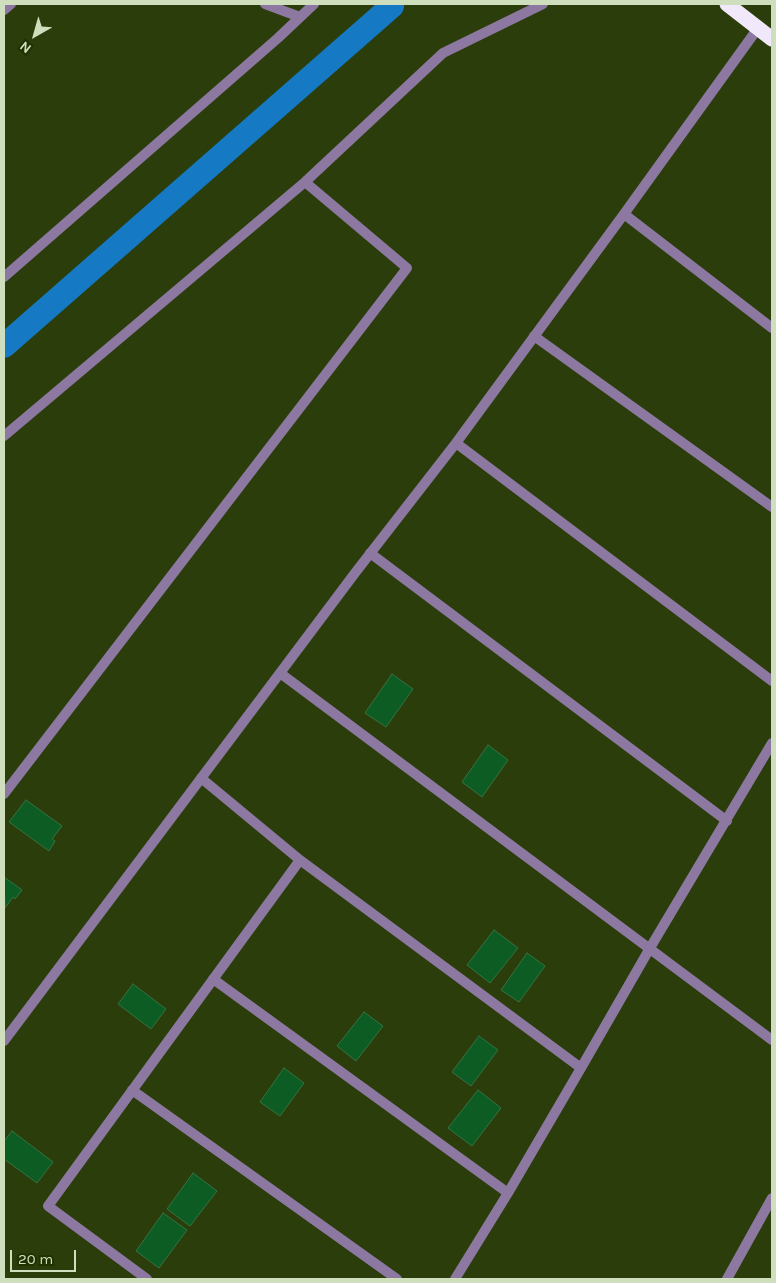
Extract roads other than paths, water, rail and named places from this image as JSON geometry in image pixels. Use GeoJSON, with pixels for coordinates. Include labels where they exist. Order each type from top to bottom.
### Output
{"type":"FeatureCollection","features":[{"type":"Feature","properties":{"kind":"highway"},"geometry":{"type":"LineString","coordinates":[[727,4],[772,39]]}},
{"type":"Feature","properties":{"kind":"street"},"geometry":{"type":"LineString","coordinates":[[4,10],[11,4]]}},
{"type":"Feature","properties":{"kind":"street"},"geometry":{"type":"LineString","coordinates":[[266,4],[300,17]]}},
{"type":"Feature","properties":{"kind":"street"},"geometry":{"type":"LineString","coordinates":[[4,277],[314,4]]}},
{"type":"Feature","properties":{"kind":"street"},"geometry":{"type":"LineString","coordinates":[[521,4],[538,6]]}},
{"type":"Feature","properties":{"kind":"street"},"geometry":{"type":"LineString","coordinates":[[4,436],[305,182],[443,53],[538,6]]}},
{"type":"Feature","properties":{"kind":"street"},"geometry":{"type":"LineString","coordinates":[[4,1041],[370,553],[456,443],[758,28]]}},
{"type":"Feature","properties":{"kind":"street"},"geometry":{"type":"LineString","coordinates":[[4,794],[407,268],[305,182]]}},
{"type":"Feature","properties":{"kind":"street"},"geometry":{"type":"LineString","coordinates":[[624,214],[772,328]]}},
{"type":"Feature","properties":{"kind":"street"},"geometry":{"type":"LineString","coordinates":[[534,336],[772,507]]}},
{"type":"Feature","properties":{"kind":"street"},"geometry":{"type":"LineString","coordinates":[[456,443],[772,681]]}},
{"type":"Feature","properties":{"kind":"street"},"geometry":{"type":"LineString","coordinates":[[370,553],[727,821]]}},
{"type":"Feature","properties":{"kind":"street"},"geometry":{"type":"LineString","coordinates":[[280,673],[772,1040]]}},
{"type":"Feature","properties":{"kind":"street"},"geometry":{"type":"LineString","coordinates":[[455,1279],[582,1068],[650,948],[772,743]]}},
{"type":"Feature","properties":{"kind":"street"},"geometry":{"type":"LineString","coordinates":[[201,778],[300,860],[582,1068]]}},
{"type":"Feature","properties":{"kind":"street"},"geometry":{"type":"LineString","coordinates":[[147,1279],[48,1206],[300,860]]}},
{"type":"Feature","properties":{"kind":"street"},"geometry":{"type":"LineString","coordinates":[[213,979],[508,1193]]}},
{"type":"Feature","properties":{"kind":"street"},"geometry":{"type":"LineString","coordinates":[[132,1090],[397,1279]]}},
{"type":"Feature","properties":{"kind":"street"},"geometry":{"type":"LineString","coordinates":[[727,1279],[772,1198]]}},
{"type":"Feature","properties":{"kind":"waterway"},"geometry":{"type":"LineString","coordinates":[[4,346],[392,6]]}}]}
